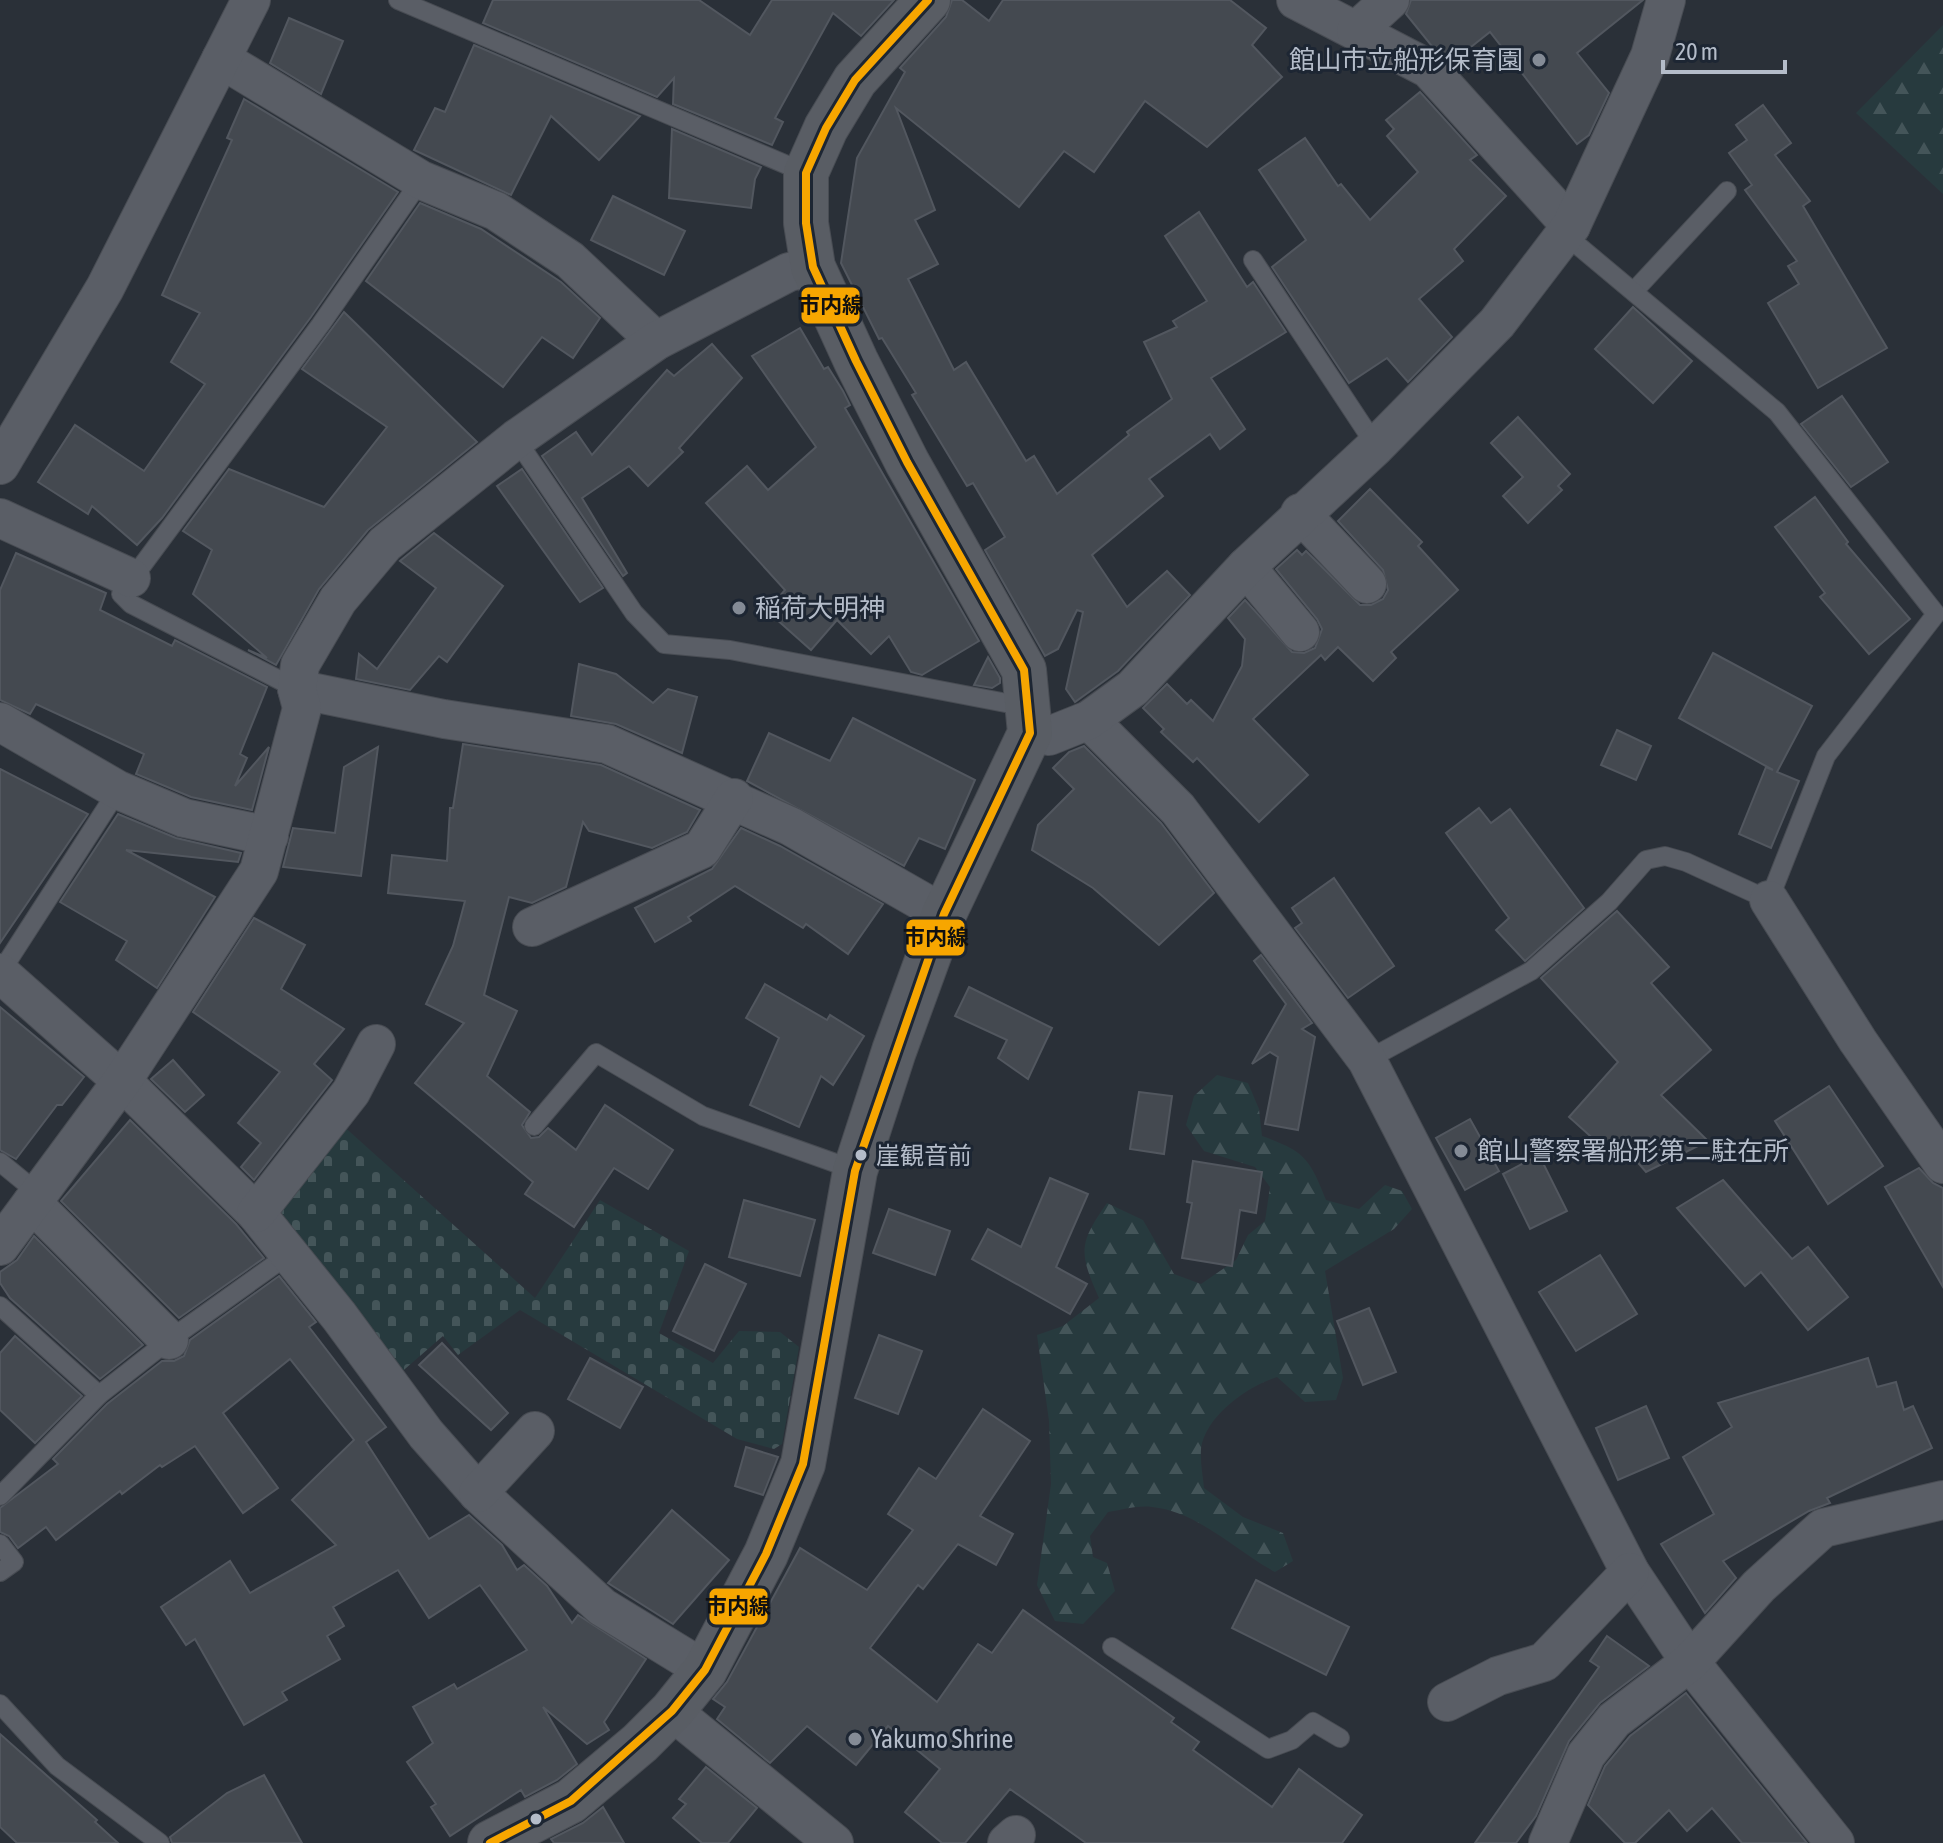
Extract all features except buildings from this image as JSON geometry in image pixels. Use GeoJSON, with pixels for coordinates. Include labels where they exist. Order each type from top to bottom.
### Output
{"type":"FeatureCollection","features":[{"type":"Feature","properties":{"kind":"main road"},"geometry":{"type":"LineString","coordinates":[[490,1843],[571,1801],[640,1743],[672,1711],[705,1670],[766,1554],[803,1464],[855,1171],[944,914],[1030,720],[1024,670],[907,462],[813,267],[806,223],[806,173],[826,128],[855,80],[925,1]]}},
{"type":"Feature","properties":{"kind":"street"},"geometry":{"type":"LineString","coordinates":[[0,465],[105,288],[251,0]]}},
{"type":"Feature","properties":{"kind":"street"},"geometry":{"type":"LineString","coordinates":[[1296,0],[1429,69],[1567,230]]}},
{"type":"Feature","properties":{"kind":"street"},"geometry":{"type":"LineString","coordinates":[[1356,31],[1390,0]]}},
{"type":"Feature","properties":{"kind":"street"},"geometry":{"type":"LineString","coordinates":[[1030,720],[1049,736],[1089,720],[1133,688],[1246,567],[1300,513],[1376,446],[1497,323],[1567,230],[1650,56],[1666,0]]}},
{"type":"Feature","properties":{"kind":"street"},"geometry":{"type":"LineString","coordinates":[[221,59],[421,180],[496,211],[570,260],[656,341]]}},
{"type":"Feature","properties":{"kind":"street"},"geometry":{"type":"LineString","coordinates":[[0,1246],[122,1081],[259,871],[302,708],[297,689],[300,665],[338,600],[385,544],[516,439],[656,341],[789,272],[813,267]]}},
{"type":"Feature","properties":{"kind":"street"},"geometry":{"type":"LineString","coordinates":[[1300,513],[1367,584]]}},
{"type":"Feature","properties":{"kind":"street"},"geometry":{"type":"LineString","coordinates":[[0,518],[131,578]]}},
{"type":"Feature","properties":{"kind":"street"},"geometry":{"type":"LineString","coordinates":[[1246,567],[1300,632]]}},
{"type":"Feature","properties":{"kind":"street"},"geometry":{"type":"LineString","coordinates":[[297,689],[444,719],[607,744],[734,798],[944,914]]}},
{"type":"Feature","properties":{"kind":"street"},"geometry":{"type":"LineString","coordinates":[[1089,720],[1178,809],[1367,1060],[1630,1572],[1690,1662],[1835,1843]]}},
{"type":"Feature","properties":{"kind":"street"},"geometry":{"type":"LineString","coordinates":[[0,722],[118,790],[184,818],[269,836]]}},
{"type":"Feature","properties":{"kind":"street"},"geometry":{"type":"LineString","coordinates":[[532,927],[702,849],[734,798]]}},
{"type":"Feature","properties":{"kind":"street"},"geometry":{"type":"LineString","coordinates":[[1769,900],[1858,1041],[1943,1164]]}},
{"type":"Feature","properties":{"kind":"street"},"geometry":{"type":"LineString","coordinates":[[0,973],[122,1081],[256,1213],[339,1316],[426,1434],[478,1493],[602,1607],[705,1670]]}},
{"type":"Feature","properties":{"kind":"street"},"geometry":{"type":"LineString","coordinates":[[256,1213],[351,1092],[376,1044]]}},
{"type":"Feature","properties":{"kind":"street"},"geometry":{"type":"LineString","coordinates":[[35,1198],[169,1340]]}},
{"type":"Feature","properties":{"kind":"street"},"geometry":{"type":"LineString","coordinates":[[478,1493],[535,1431]]}},
{"type":"Feature","properties":{"kind":"street"},"geometry":{"type":"LineString","coordinates":[[1548,1843],[1586,1755],[1614,1720],[1690,1662],[1759,1586],[1823,1528],[1943,1500]]}},
{"type":"Feature","properties":{"kind":"street"},"geometry":{"type":"LineString","coordinates":[[1447,1702],[1498,1676],[1544,1662],[1630,1572]]}},
{"type":"Feature","properties":{"kind":"street"},"geometry":{"type":"LineString","coordinates":[[672,1711],[834,1843]]}},
{"type":"Feature","properties":{"kind":"lane"},"geometry":{"type":"LineString","coordinates":[[398,0],[806,173]]}},
{"type":"Feature","properties":{"kind":"lane"},"geometry":{"type":"LineString","coordinates":[[297,689],[131,604],[121,594],[321,324],[421,180]]}},
{"type":"Feature","properties":{"kind":"lane"},"geometry":{"type":"LineString","coordinates":[[1635,290],[1727,191]]}},
{"type":"Feature","properties":{"kind":"lane"},"geometry":{"type":"LineString","coordinates":[[1367,1060],[1531,971],[1609,902],[1646,860],[1665,856],[1686,862],[1769,900],[1826,756],[1936,614],[1777,412],[1567,230]]}},
{"type":"Feature","properties":{"kind":"lane"},"geometry":{"type":"LineString","coordinates":[[1253,260],[1376,446]]}},
{"type":"Feature","properties":{"kind":"lane"},"geometry":{"type":"LineString","coordinates":[[516,439],[634,613],[664,644],[730,650],[1030,720]]}},
{"type":"Feature","properties":{"kind":"lane"},"geometry":{"type":"LineString","coordinates":[[0,973],[118,790]]}},
{"type":"Feature","properties":{"kind":"lane"},"geometry":{"type":"LineString","coordinates":[[534,1126],[596,1053],[703,1116],[855,1171]]}},
{"type":"Feature","properties":{"kind":"lane"},"geometry":{"type":"LineString","coordinates":[[0,1162],[35,1198]]}},
{"type":"Feature","properties":{"kind":"lane"},"geometry":{"type":"LineString","coordinates":[[0,1496],[99,1395],[169,1340],[288,1255]]}},
{"type":"Feature","properties":{"kind":"lane"},"geometry":{"type":"LineString","coordinates":[[0,1306],[99,1395]]}},
{"type":"Feature","properties":{"kind":"lane"},"geometry":{"type":"LineString","coordinates":[[0,1544],[14,1562],[0,1572]]}},
{"type":"Feature","properties":{"kind":"lane"},"geometry":{"type":"LineString","coordinates":[[1112,1647],[1268,1749],[1292,1740],[1313,1722],[1340,1738]]}},
{"type":"Feature","properties":{"kind":"lane"},"geometry":{"type":"LineString","coordinates":[[0,1704],[57,1766],[160,1843]]}},
{"type":"Feature","properties":{"kind":"green space"},"geometry":{"type":"Polygon","coordinates":[[[1943,25],[1943,194],[1856,113],[1943,25]]]}},
{"type":"Feature","properties":{"kind":"green space"},"geometry":{"type":"Polygon","coordinates":[[[1217,1075],[1248,1083],[1259,1109],[1262,1136],[1304,1158],[1326,1200],[1359,1209],[1385,1185],[1402,1191],[1412,1209],[1394,1229],[1325,1271],[1343,1378],[1336,1400],[1305,1402],[1277,1377],[1253,1387],[1230,1404],[1210,1425],[1204,1437],[1201,1454],[1204,1488],[1243,1517],[1283,1533],[1293,1561],[1275,1572],[1216,1533],[1169,1510],[1141,1507],[1108,1512],[1090,1536],[1093,1557],[1107,1563],[1115,1591],[1083,1624],[1055,1621],[1037,1585],[1051,1484],[1049,1421],[1037,1335],[1063,1326],[1099,1298],[1088,1270],[1085,1249],[1086,1239],[1107,1203],[1143,1220],[1174,1274],[1201,1284],[1236,1260],[1248,1235],[1265,1221],[1270,1187],[1255,1167],[1204,1151],[1186,1125],[1194,1096],[1217,1075]]]}},
{"type":"Feature","properties":{"kind":"green space"},"geometry":{"type":"Polygon","coordinates":[[[340,1123],[535,1298],[600,1200],[689,1251],[659,1333],[713,1363],[739,1331],[780,1332],[799,1347],[782,1444],[774,1449],[737,1439],[520,1310],[458,1355],[443,1336],[398,1375],[268,1214],[340,1123]]]}},
{"type":"Feature","properties":{"kind":"transit line","name":"市内線"},"geometry":{"type":"LineString","coordinates":[[490,1843],[571,1801],[672,1711],[705,1670],[766,1554],[803,1464],[855,1171],[944,914],[1030,733],[1024,670],[907,462],[856,361],[813,267],[806,223],[806,173],[826,128],[855,80],[928,0]]}},
{"type":"Feature","properties":{"kind":"place","name":"館山市立船形保育園"},"geometry":{"type":"Point","coordinates":[1539,60]}},
{"type":"Feature","properties":{"kind":"place","name":"稲荷大明神"},"geometry":{"type":"Point","coordinates":[739,608]}},
{"type":"Feature","properties":{"kind":"place","name":"館山警察署船形第二駐在所"},"geometry":{"type":"Point","coordinates":[1461,1151]}},
{"type":"Feature","properties":{"kind":"place","name":"崖観音前"},"geometry":{"type":"Point","coordinates":[861,1155]}},
{"type":"Feature","properties":{"kind":"place","name":"Yakumo Shrine"},"geometry":{"type":"Point","coordinates":[855,1739]}}]}
